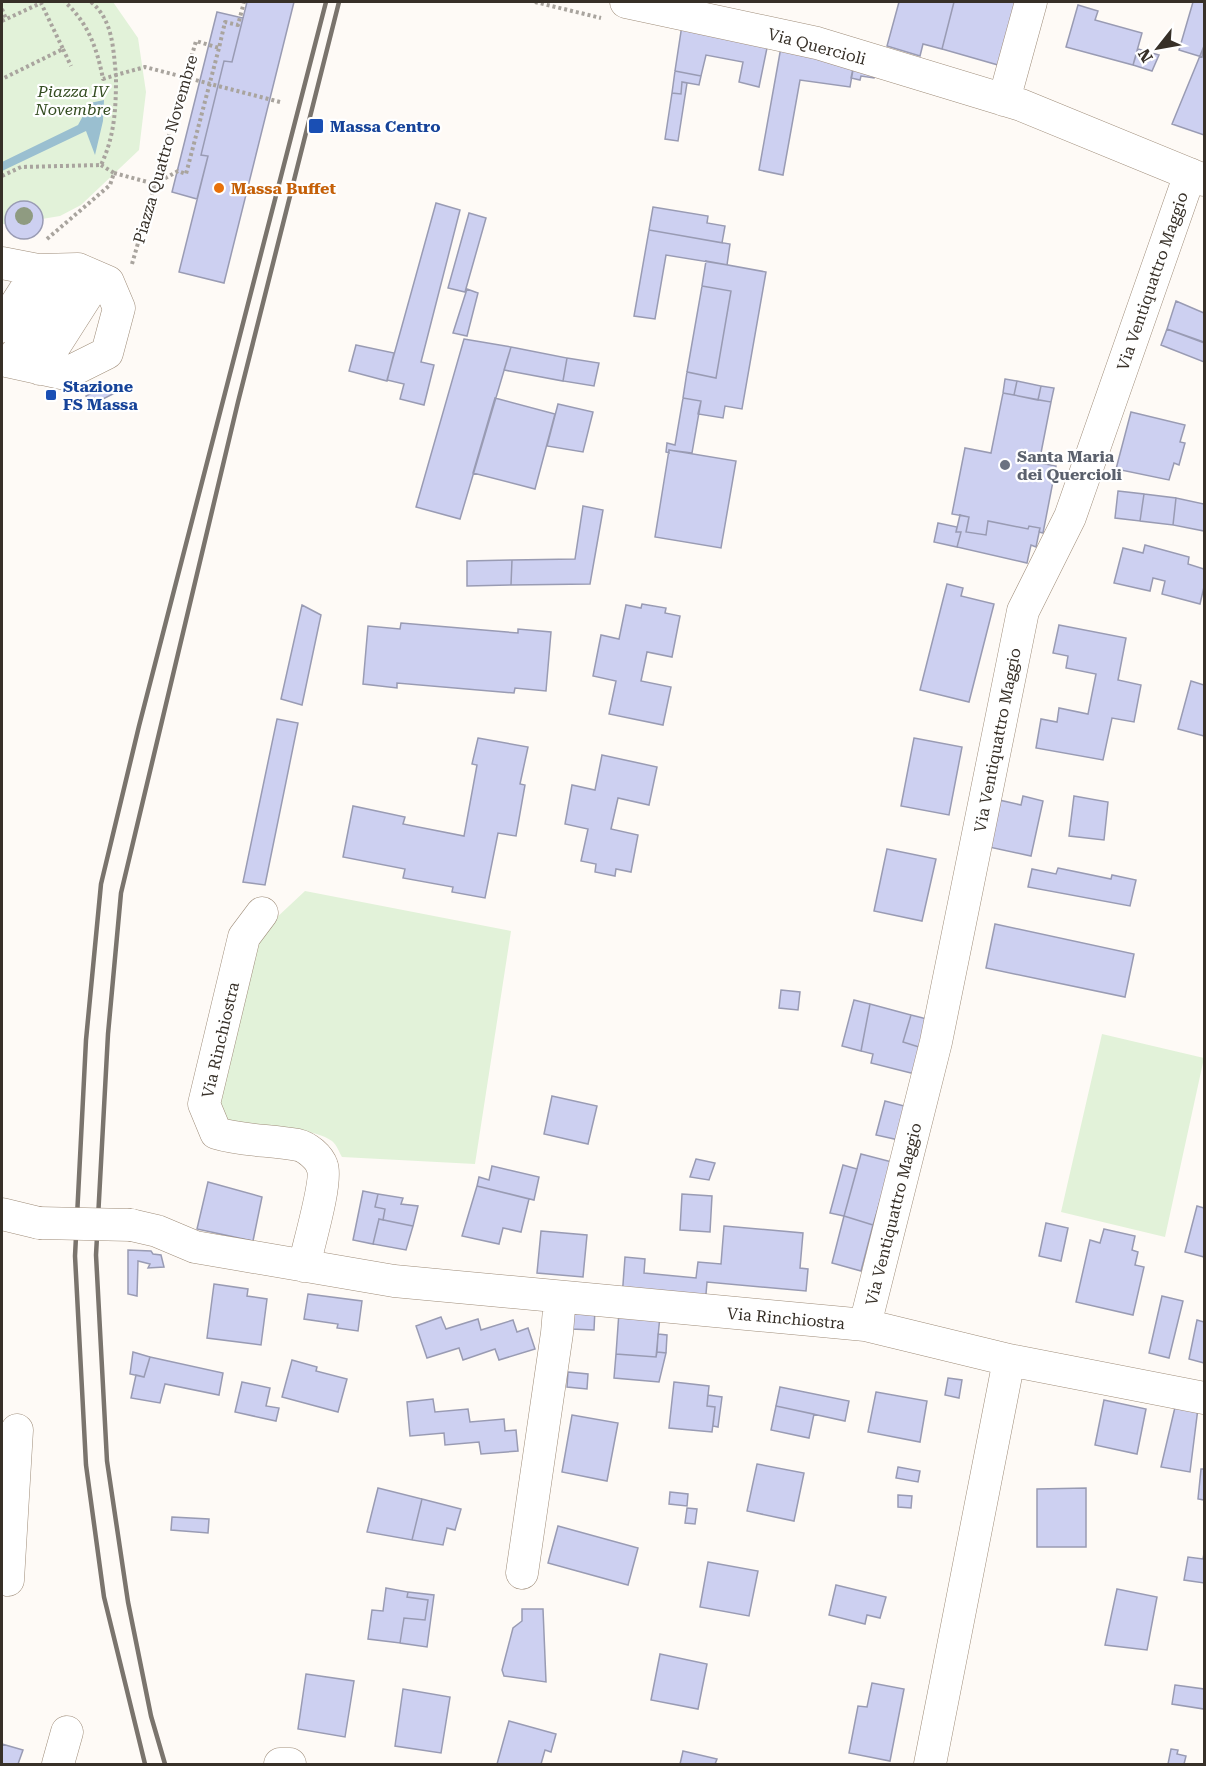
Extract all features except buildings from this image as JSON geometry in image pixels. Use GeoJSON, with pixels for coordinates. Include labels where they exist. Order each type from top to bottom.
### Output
{"type":"FeatureCollection","features":[{"type":"Feature","properties":{"kind":"street"},"geometry":{"type":"LineString","coordinates":[[1004,100],[1031,2]]}},
{"type":"Feature","properties":{"kind":"street","name":"Via Quercioli"},"geometry":{"type":"LineString","coordinates":[[617,11],[817,43],[1004,100],[1197,177]]}},
{"type":"Feature","properties":{"kind":"street","name":"Via Ventiquattro Maggio"},"geometry":{"type":"LineString","coordinates":[[865,1325],[936,1042],[1023,611],[1070,518],[1197,177]]}},
{"type":"Feature","properties":{"kind":"street"},"geometry":{"type":"LineString","coordinates":[[2,326],[18,264],[85,274],[108,282],[119,308],[107,353],[65,375],[17,364],[85,274]]}},
{"type":"Feature","properties":{"kind":"street","name":"Via Rinchiostra"},"geometry":{"type":"LineString","coordinates":[[262,913],[244,937],[204,1104],[209,1122],[216,1133],[229,1137],[301,1146],[314,1155],[323,1166],[322,1188],[304,1266]]}},
{"type":"Feature","properties":{"kind":"street","name":"Via Rinchiostra"},"geometry":{"type":"LineString","coordinates":[[2,1214],[39,1223],[131,1226],[157,1231],[195,1247],[394,1281],[865,1325],[1009,1360],[1204,1398]]}},
{"type":"Feature","properties":{"kind":"street"},"geometry":{"type":"LineString","coordinates":[[522,1573],[557,1333],[560,1297]]}},
{"type":"Feature","properties":{"kind":"street"},"geometry":{"type":"LineString","coordinates":[[930,1764],[1009,1360]]}},
{"type":"Feature","properties":{"kind":"street"},"geometry":{"type":"LineString","coordinates":[[2,1578],[8,1580],[17,1430]]}},
{"type":"Feature","properties":{"kind":"street"},"geometry":{"type":"LineString","coordinates":[[58,1764],[67,1732]]}},
{"type":"Feature","properties":{"kind":"street"},"geometry":{"type":"LineString","coordinates":[[280,1764],[290,1764]]}},
{"type":"Feature","properties":{"kind":"path"},"geometry":{"type":"LineString","coordinates":[[2,9],[4,20],[42,2],[71,66]]}},
{"type":"Feature","properties":{"kind":"path"},"geometry":{"type":"LineString","coordinates":[[65,2],[77,13],[89,31],[98,55],[103,79],[145,67],[280,102]]}},
{"type":"Feature","properties":{"kind":"path"},"geometry":{"type":"LineString","coordinates":[[91,2],[102,11],[107,22],[116,75],[116,110],[112,140],[101,165]]}},
{"type":"Feature","properties":{"kind":"path","name":"Piazza Quattro Novembre"},"geometry":{"type":"LineString","coordinates":[[119,308],[196,41],[219,48],[225,22],[238,26],[244,2]]}},
{"type":"Feature","properties":{"kind":"path"},"geometry":{"type":"LineString","coordinates":[[535,2],[617,11]]}},
{"type":"Feature","properties":{"kind":"path"},"geometry":{"type":"LineString","coordinates":[[2,176],[21,167],[101,165],[114,173],[155,184],[178,171],[186,174],[219,48]]}},
{"type":"Feature","properties":{"kind":"path"},"geometry":{"type":"LineString","coordinates":[[2,79],[63,50]]}},
{"type":"Feature","properties":{"kind":"path"},"geometry":{"type":"LineString","coordinates":[[18,264],[110,185],[114,173]]}},
{"type":"Feature","properties":{"kind":"green space","name":"Piazza IV Novembre"},"geometry":{"type":"Polygon","coordinates":[[[2,2],[113,2],[138,38],[146,92],[139,150],[81,205],[60,216],[42,219],[40,228],[27,237],[18,236],[8,224],[2,224],[2,2]]]}},
{"type":"Feature","properties":{"kind":"green space"},"geometry":{"type":"Polygon","coordinates":[[[305,891],[511,931],[475,1164],[342,1157],[332,1141],[311,1132],[268,1127],[229,1126],[218,1114],[258,935],[305,891]]]}},
{"type":"Feature","properties":{"kind":"green space"},"geometry":{"type":"Polygon","coordinates":[[[1102,1034],[1204,1058],[1165,1237],[1061,1212],[1102,1034]]]}},
{"type":"Feature","properties":{"kind":"water"},"geometry":{"type":"Polygon","coordinates":[[[104,100],[103,121],[95,155],[86,131],[2,171],[2,162],[78,125],[90,103],[104,100]]]}},
{"type":"Feature","properties":{"kind":"railway"},"geometry":{"type":"LineString","coordinates":[[145,1764],[104,1597],[86,1465],[75,1256],[86,1040],[101,884],[139,726],[326,2]]}},
{"type":"Feature","properties":{"kind":"railway"},"geometry":{"type":"LineString","coordinates":[[165,1764],[151,1716],[128,1602],[107,1461],[96,1255],[108,1034],[121,893],[238,402],[339,2]]}},
{"type":"Feature","properties":{"kind":"place","name":"Massa Centro"},"geometry":{"type":"Point","coordinates":[316,126]}},
{"type":"Feature","properties":{"kind":"place","name":"Massa Buffet"},"geometry":{"type":"Point","coordinates":[219,188]}},
{"type":"Feature","properties":{"kind":"place","name":"Stazione FS Massa"},"geometry":{"type":"Point","coordinates":[51,395]}},
{"type":"Feature","properties":{"kind":"place","name":"Santa Maria dei Quercioli"},"geometry":{"type":"Point","coordinates":[1005,465]}}]}
